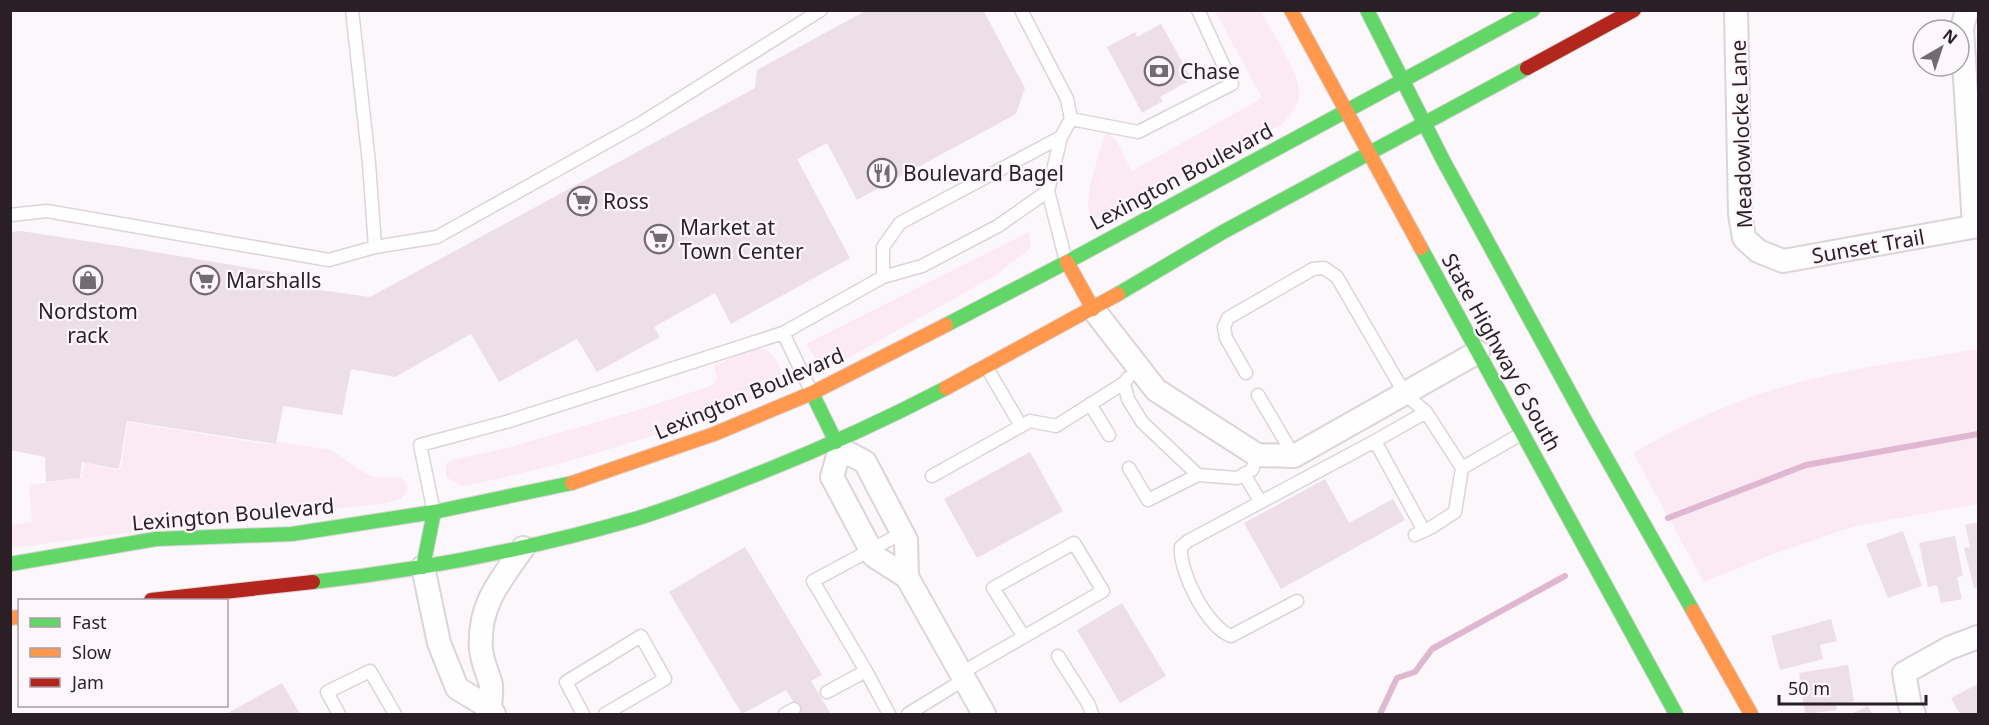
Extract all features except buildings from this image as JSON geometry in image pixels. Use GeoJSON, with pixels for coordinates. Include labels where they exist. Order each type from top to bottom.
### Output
{"type":"FeatureCollection","features":[{"type":"Feature","properties":{"kind":"main road","name":"State Highway 6 South"},"geometry":{"type":"LineString","coordinates":[[1291,10],[1676,714]]}},
{"type":"Feature","properties":{"kind":"main road","name":"State Highway 6 South"},"geometry":{"type":"LineString","coordinates":[[1367,10],[1425,124],[1586,422],[1751,714]]}},
{"type":"Feature","properties":{"kind":"main road","name":"Lexington Boulevard"},"geometry":{"type":"LineString","coordinates":[[10,564],[156,539],[292,534],[434,512],[576,482],[714,434],[812,393],[1066,262],[1533,10]]}},
{"type":"Feature","properties":{"kind":"main road"},"geometry":{"type":"LineString","coordinates":[[160,599],[317,582],[423,567],[523,548],[635,519],[838,446],[1093,309],[1223,232],[1634,10]]}},
{"type":"Feature","properties":{"kind":"main road"},"geometry":{"type":"LineString","coordinates":[[1066,262],[1093,309]]}},
{"type":"Feature","properties":{"kind":"main road"},"geometry":{"type":"LineString","coordinates":[[812,393],[838,446]]}},
{"type":"Feature","properties":{"kind":"main road"},"geometry":{"type":"LineString","coordinates":[[423,567],[434,512]]}},
{"type":"Feature","properties":{"kind":"street","name":"Meadowlocke Lane"},"geometry":{"type":"LineString","coordinates":[[1736,10],[1740,214],[1744,238],[1758,251]]}},
{"type":"Feature","properties":{"kind":"street"},"geometry":{"type":"LineString","coordinates":[[1967,10],[1962,28],[1976,226]]}},
{"type":"Feature","properties":{"kind":"street","name":"Sunset Trail"},"geometry":{"type":"LineString","coordinates":[[1758,251],[1783,261],[1976,226]]}},
{"type":"Feature","properties":{"kind":"street"},"geometry":{"type":"LineString","coordinates":[[1093,309],[1131,374],[1257,455],[1294,456],[1478,352]]}},
{"type":"Feature","properties":{"kind":"street"},"geometry":{"type":"LineString","coordinates":[[907,577],[874,556],[832,477],[838,446],[865,462],[906,540],[907,577],[984,714]]}},
{"type":"Feature","properties":{"kind":"street"},"geometry":{"type":"LineString","coordinates":[[492,711],[491,685],[481,651],[484,614],[489,597],[523,548]]}},
{"type":"Feature","properties":{"kind":"street"},"geometry":{"type":"LineString","coordinates":[[423,567],[439,643],[457,688],[492,711]]}},
{"type":"Feature","properties":{"kind":"street"},"geometry":{"type":"LineString","coordinates":[[1914,714],[1910,706],[1904,673],[1949,648],[1978,637]]}},
{"type":"Feature","properties":{"kind":"lane"},"geometry":{"type":"LineString","coordinates":[[352,10],[369,163],[375,247]]}},
{"type":"Feature","properties":{"kind":"lane"},"geometry":{"type":"LineString","coordinates":[[10,215],[47,211],[329,260],[375,247],[437,237],[641,123],[821,10]]}},
{"type":"Feature","properties":{"kind":"lane"},"geometry":{"type":"LineString","coordinates":[[1071,119],[1138,132],[1232,84],[1198,10]]}},
{"type":"Feature","properties":{"kind":"lane"},"geometry":{"type":"LineString","coordinates":[[1024,12],[1067,99],[1071,119],[1061,137],[1048,191],[1066,262]]}},
{"type":"Feature","properties":{"kind":"lane"},"geometry":{"type":"LineString","coordinates":[[883,277],[883,247],[900,223],[1061,137]]}},
{"type":"Feature","properties":{"kind":"lane"},"geometry":{"type":"LineString","coordinates":[[434,512],[420,445],[506,422],[783,333],[883,277],[922,266],[998,226],[1048,191]]}},
{"type":"Feature","properties":{"kind":"lane"},"geometry":{"type":"LineString","coordinates":[[1246,373],[1226,338],[1224,327],[1228,318],[1313,269],[1324,268],[1337,276],[1405,394],[1426,412],[1462,468],[1455,512],[1420,533],[1375,441]]}},
{"type":"Feature","properties":{"kind":"lane"},"geometry":{"type":"LineString","coordinates":[[783,333],[812,393]]}},
{"type":"Feature","properties":{"kind":"lane"},"geometry":{"type":"LineString","coordinates":[[986,367],[1021,426]]}},
{"type":"Feature","properties":{"kind":"lane"},"geometry":{"type":"LineString","coordinates":[[932,476],[1030,421],[1056,426],[1131,374]]}},
{"type":"Feature","properties":{"kind":"lane"},"geometry":{"type":"LineString","coordinates":[[1131,374],[1128,399],[1142,422],[1198,475]]}},
{"type":"Feature","properties":{"kind":"lane"},"geometry":{"type":"LineString","coordinates":[[1258,395],[1294,456]]}},
{"type":"Feature","properties":{"kind":"lane"},"geometry":{"type":"LineString","coordinates":[[1090,404],[1109,435]]}},
{"type":"Feature","properties":{"kind":"lane"},"geometry":{"type":"LineString","coordinates":[[1297,601],[1231,636],[1224,634],[1215,625],[1187,581],[1180,557],[1181,547],[1260,501],[1426,412]]}},
{"type":"Feature","properties":{"kind":"lane"},"geometry":{"type":"LineString","coordinates":[[1462,468],[1522,434]]}},
{"type":"Feature","properties":{"kind":"lane"},"geometry":{"type":"LineString","coordinates":[[1129,468],[1148,500],[1198,475],[1237,478],[1251,470],[1257,455]]}},
{"type":"Feature","properties":{"kind":"lane"},"geometry":{"type":"LineString","coordinates":[[1244,474],[1260,501]]}},
{"type":"Feature","properties":{"kind":"lane"},"geometry":{"type":"LineString","coordinates":[[889,714],[813,580],[902,533]]}},
{"type":"Feature","properties":{"kind":"lane"},"geometry":{"type":"LineString","coordinates":[[908,714],[1024,637],[1103,591],[1074,543],[993,588],[1024,637]]}},
{"type":"Feature","properties":{"kind":"lane"},"geometry":{"type":"LineString","coordinates":[[583,714],[566,682],[641,636],[665,679],[605,714]]}},
{"type":"Feature","properties":{"kind":"lane"},"geometry":{"type":"LineString","coordinates":[[1058,656],[1089,705],[1092,714]]}},
{"type":"Feature","properties":{"kind":"lane"},"geometry":{"type":"LineString","coordinates":[[339,714],[327,692],[370,671],[395,714]]}},
{"type":"Feature","properties":{"kind":"lane"},"geometry":{"type":"LineString","coordinates":[[827,692],[866,671]]}},
{"type":"Feature","properties":{"kind":"shaded area"},"geometry":{"type":"Polygon","coordinates":[[[1215,11],[1260,11],[1296,77],[1299,96],[1295,108],[1282,124],[1102,219],[1090,217],[1088,208],[1090,187],[1105,135],[1108,134],[1115,139],[1132,171],[1259,100],[1261,96],[1215,11]]]}},
{"type":"Feature","properties":{"kind":"shaded area"},"geometry":{"type":"Polygon","coordinates":[[[1029,232],[1031,248],[996,275],[843,361],[821,362],[814,357],[807,346],[808,343],[1029,232]]]}},
{"type":"Feature","properties":{"kind":"shaded area"},"geometry":{"type":"Polygon","coordinates":[[[760,348],[768,351],[774,357],[782,375],[778,387],[763,396],[633,442],[532,471],[463,486],[446,477],[446,464],[452,460],[507,448],[635,411],[713,385],[717,378],[714,366],[760,348]]]}},
{"type":"Feature","properties":{"kind":"shaded area"},"geometry":{"type":"Polygon","coordinates":[[[1978,349],[1978,504],[1855,526],[1773,554],[1704,582],[1633,453],[1709,414],[1769,391],[1835,374],[1978,349]]]}},
{"type":"Feature","properties":{"kind":"shaded area"},"geometry":{"type":"Polygon","coordinates":[[[128,422],[272,445],[279,442],[331,450],[368,475],[379,478],[401,477],[408,485],[401,499],[380,504],[217,521],[11,548],[10,525],[32,522],[29,485],[82,478],[84,463],[119,470],[128,422]]]}},
{"type":"Feature","properties":{"kind":"waterway"},"geometry":{"type":"LineString","coordinates":[[1668,518],[1806,465],[1978,434]]}},
{"type":"Feature","properties":{"kind":"waterway"},"geometry":{"type":"LineString","coordinates":[[1380,714],[1397,678],[1415,672],[1432,649],[1565,576]]}},
{"type":"Feature","properties":{"kind":"traffic: fast"},"geometry":{"type":"LineString","coordinates":[[1367,10],[1443,160],[1586,422],[1693,611]]}},
{"type":"Feature","properties":{"kind":"traffic: fast"},"geometry":{"type":"LineString","coordinates":[[946,325],[1533,10]]}},
{"type":"Feature","properties":{"kind":"traffic: fast"},"geometry":{"type":"LineString","coordinates":[[1118,294],[1223,232],[1527,68]]}},
{"type":"Feature","properties":{"kind":"traffic: fast"},"geometry":{"type":"LineString","coordinates":[[1421,248],[1676,714]]}},
{"type":"Feature","properties":{"kind":"traffic: fast"},"geometry":{"type":"LineString","coordinates":[[313,582],[476,557],[556,540],[635,519],[702,496],[794,459],[946,388]]}},
{"type":"Feature","properties":{"kind":"traffic: fast"},"geometry":{"type":"LineString","coordinates":[[812,393],[836,442]]}},
{"type":"Feature","properties":{"kind":"traffic: fast"},"geometry":{"type":"LineString","coordinates":[[10,564],[156,539],[292,534],[434,512],[572,483]]}},
{"type":"Feature","properties":{"kind":"traffic: fast"},"geometry":{"type":"LineString","coordinates":[[423,567],[434,512]]}},
{"type":"Feature","properties":{"kind":"traffic: slow"},"geometry":{"type":"LineString","coordinates":[[1291,10],[1421,248]]}},
{"type":"Feature","properties":{"kind":"traffic: slow"},"geometry":{"type":"LineString","coordinates":[[1067,262],[1093,309]]}},
{"type":"Feature","properties":{"kind":"traffic: slow"},"geometry":{"type":"LineString","coordinates":[[946,388],[1118,294]]}},
{"type":"Feature","properties":{"kind":"traffic: slow"},"geometry":{"type":"LineString","coordinates":[[572,483],[714,434],[812,393],[946,325]]}},
{"type":"Feature","properties":{"kind":"traffic: slow"},"geometry":{"type":"LineString","coordinates":[[1693,611],[1751,714]]}},
{"type":"Feature","properties":{"kind":"traffic: slow"},"geometry":{"type":"LineString","coordinates":[[10,618],[18,617]]}},
{"type":"Feature","properties":{"kind":"traffic: jam"},"geometry":{"type":"LineString","coordinates":[[1527,68],[1634,10]]}},
{"type":"Feature","properties":{"kind":"traffic: jam"},"geometry":{"type":"LineString","coordinates":[[160,599],[313,582]]}},
{"type":"Feature","properties":{"kind":"place","name":"Chase"},"geometry":{"type":"Point","coordinates":[1159,71]}},
{"type":"Feature","properties":{"kind":"place","name":"Boulevard Bagel"},"geometry":{"type":"Point","coordinates":[882,173]}},
{"type":"Feature","properties":{"kind":"place","name":"Ross"},"geometry":{"type":"Point","coordinates":[582,201]}},
{"type":"Feature","properties":{"kind":"place","name":"Market at Town Center"},"geometry":{"type":"Point","coordinates":[659,239]}},
{"type":"Feature","properties":{"kind":"place","name":"Nordstom rack"},"geometry":{"type":"Point","coordinates":[88,280]}},
{"type":"Feature","properties":{"kind":"place","name":"Marshalls"},"geometry":{"type":"Point","coordinates":[205,280]}}]}
